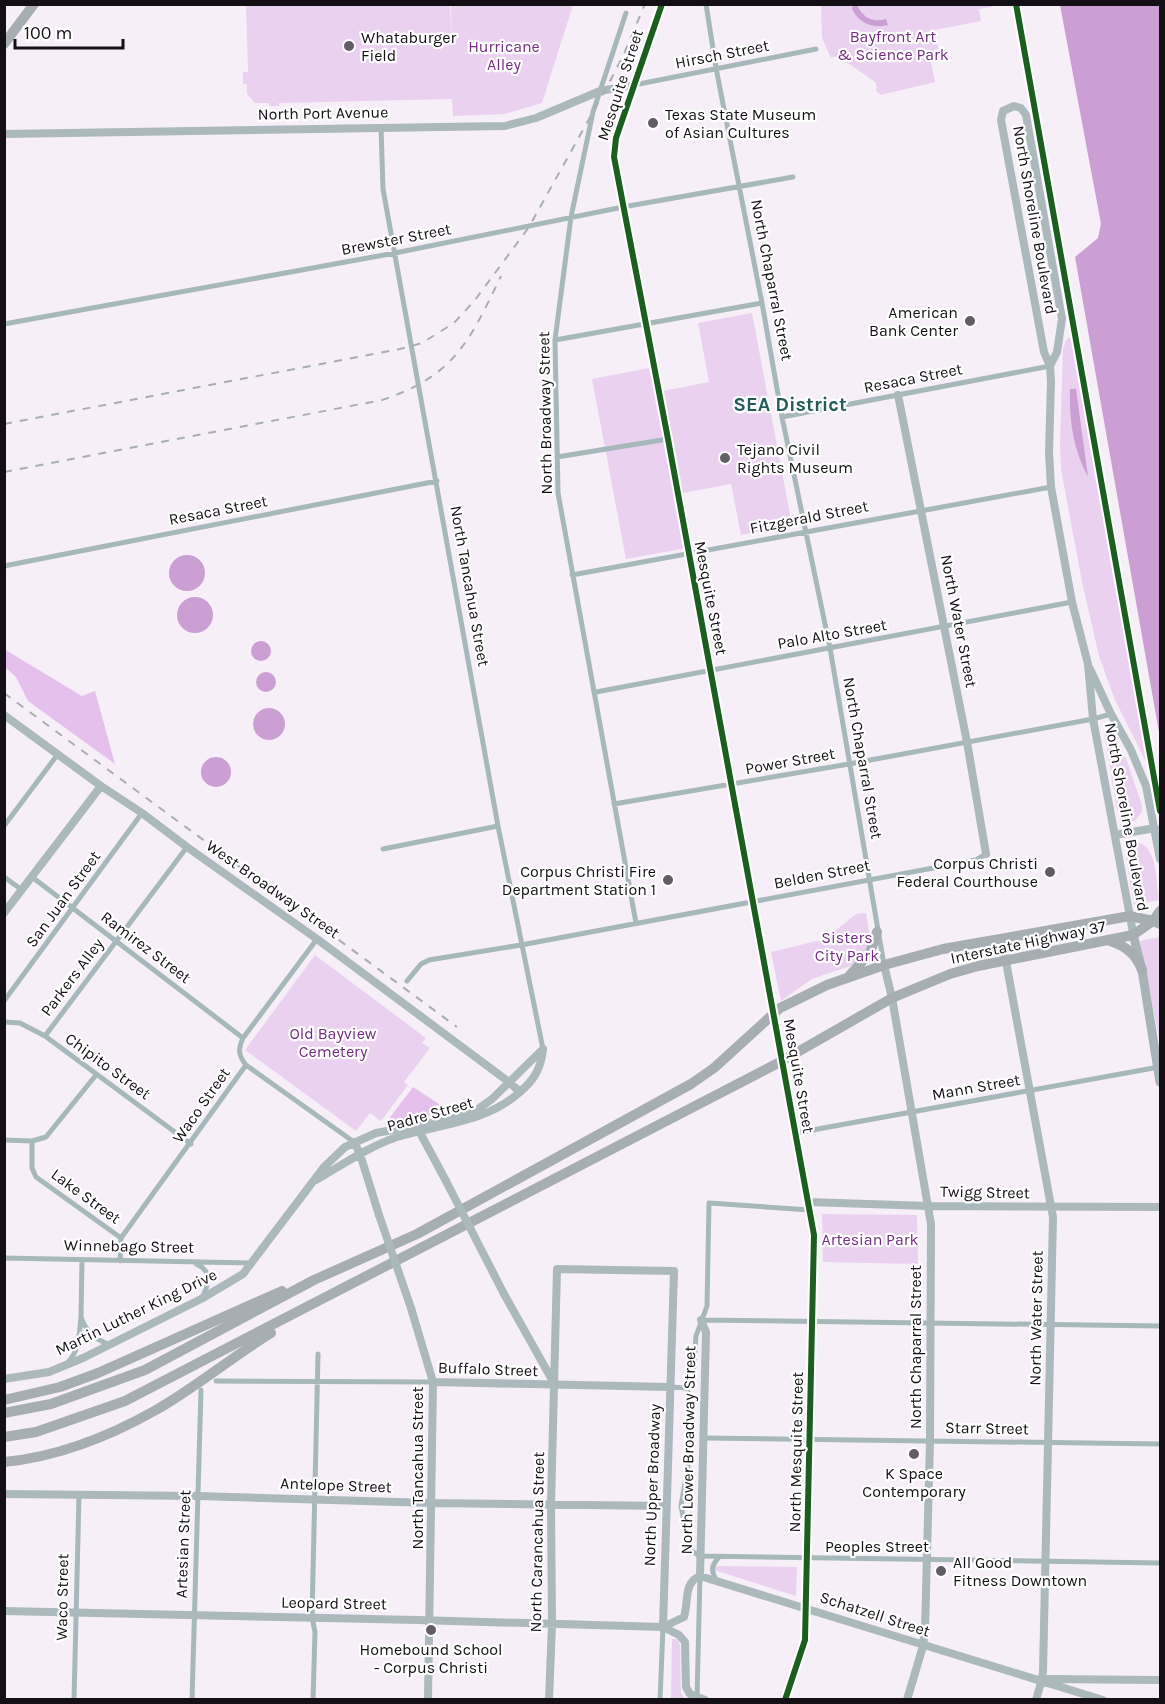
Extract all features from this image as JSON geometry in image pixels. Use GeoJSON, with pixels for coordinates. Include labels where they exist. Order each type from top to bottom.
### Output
{"type":"FeatureCollection","features":[{"type":"Feature","properties":{"kind":"highway"},"geometry":{"type":"LineString","coordinates":[[4,44],[34,4]]}},
{"type":"Feature","properties":{"kind":"highway","name":"Interstate Highway 37"},"geometry":{"type":"LineString","coordinates":[[333,1294],[782,1061],[892,998],[950,974],[978,966],[1134,937],[1157,922],[1161,911]]}},
{"type":"Feature","properties":{"kind":"highway","name":"Interstate Highway 37"},"geometry":{"type":"LineString","coordinates":[[314,1280],[417,1234],[691,1084],[714,1068],[776,1013],[827,985],[884,965],[943,949],[1130,916],[1157,922]]}},
{"type":"Feature","properties":{"kind":"highway"},"geometry":{"type":"LineString","coordinates":[[847,978],[870,953],[878,932]]}},
{"type":"Feature","properties":{"kind":"highway"},"geometry":{"type":"LineString","coordinates":[[1110,940],[1132,952],[1142,970]]}},
{"type":"Feature","properties":{"kind":"highway"},"geometry":{"type":"LineString","coordinates":[[4,1400],[60,1387],[98,1373],[277,1293],[314,1280]]}},
{"type":"Feature","properties":{"kind":"highway"},"geometry":{"type":"LineString","coordinates":[[4,1413],[51,1404],[145,1370],[314,1280]]}},
{"type":"Feature","properties":{"kind":"highway"},"geometry":{"type":"LineString","coordinates":[[4,1437],[36,1432],[125,1401],[333,1294]]}},
{"type":"Feature","properties":{"kind":"highway"},"geometry":{"type":"LineString","coordinates":[[4,1462],[80,1445],[119,1429],[184,1393],[252,1344],[333,1294]]}},
{"type":"Feature","properties":{"kind":"main road","name":"North Port Avenue"},"geometry":{"type":"LineString","coordinates":[[4,134],[505,126],[536,118],[600,91],[634,85]]}},
{"type":"Feature","properties":{"kind":"main road","name":"North Shoreline Boulevard"},"geometry":{"type":"LineString","coordinates":[[1050,366],[1057,352],[1062,319],[1026,115],[1022,108],[1009,106],[1003,111],[1001,120],[1041,341],[1050,366],[1052,382],[1049,453],[1051,487],[1072,602],[1088,664],[1093,719],[1142,970],[1161,1082]]}},
{"type":"Feature","properties":{"kind":"main road","name":"North Water Street"},"geometry":{"type":"LineString","coordinates":[[898,394],[967,741],[986,854]]}},
{"type":"Feature","properties":{"kind":"main road","name":"North Shoreline Boulevard"},"geometry":{"type":"LineString","coordinates":[[1088,664],[1131,750],[1146,786],[1161,859]]}},
{"type":"Feature","properties":{"kind":"main road"},"geometry":{"type":"LineString","coordinates":[[4,727],[7,717]]}},
{"type":"Feature","properties":{"kind":"main road","name":"West Broadway Street"},"geometry":{"type":"LineString","coordinates":[[7,717],[317,939],[520,1092]]}},
{"type":"Feature","properties":{"kind":"main road"},"geometry":{"type":"LineString","coordinates":[[4,913],[101,786]]}},
{"type":"Feature","properties":{"kind":"main road"},"geometry":{"type":"LineString","coordinates":[[1115,835],[1155,828]]}},
{"type":"Feature","properties":{"kind":"main road","name":"North Water Street"},"geometry":{"type":"LineString","coordinates":[[1002,940],[1053,1217],[1042,1680],[1036,1700]]}},
{"type":"Feature","properties":{"kind":"main road","name":"North Chaparral Street"},"geometry":{"type":"LineString","coordinates":[[884,965],[892,998],[931,1224],[928,1559],[923,1646],[907,1700]]}},
{"type":"Feature","properties":{"kind":"main road","name":"Mesquite Street"},"geometry":{"type":"LineString","coordinates":[[776,1013],[782,1061],[809,1206]]}},
{"type":"Feature","properties":{"kind":"main road","name":"Padre Street"},"geometry":{"type":"LineString","coordinates":[[313,1182],[382,1143],[477,1109],[492,1099],[543,1049]]}},
{"type":"Feature","properties":{"kind":"main road","name":"Padre Street"},"geometry":{"type":"LineString","coordinates":[[243,1274],[334,1156],[354,1142],[376,1133],[452,1125],[482,1115],[508,1102],[538,1073],[543,1049]]}},
{"type":"Feature","properties":{"kind":"main road"},"geometry":{"type":"LineString","coordinates":[[418,1129],[555,1386]]}},
{"type":"Feature","properties":{"kind":"main road","name":"North Tancahua Street"},"geometry":{"type":"LineString","coordinates":[[354,1142],[411,1308],[433,1382],[428,1700]]}},
{"type":"Feature","properties":{"kind":"main road","name":"Twigg Street"},"geometry":{"type":"LineString","coordinates":[[809,1206],[1161,1207]]}},
{"type":"Feature","properties":{"kind":"main road","name":"North Mesquite Street"},"geometry":{"type":"LineString","coordinates":[[785,1700],[805,1640],[814,1235],[809,1206]]}},
{"type":"Feature","properties":{"kind":"main road","name":"North Carancahua Street"},"geometry":{"type":"LineString","coordinates":[[549,1700],[556,1269],[674,1271]]}},
{"type":"Feature","properties":{"kind":"main road","name":"North Upper Broadway"},"geometry":{"type":"LineString","coordinates":[[663,1627],[674,1271]]}},
{"type":"Feature","properties":{"kind":"main road","name":"Martin Luther King Drive"},"geometry":{"type":"LineString","coordinates":[[4,1379],[42,1373],[64,1366],[201,1299],[243,1274]]}},
{"type":"Feature","properties":{"kind":"main road","name":"North Lower Broadway Street"},"geometry":{"type":"LineString","coordinates":[[700,1576],[706,1332],[701,1320]]}},
{"type":"Feature","properties":{"kind":"main road","name":"Buffalo Street"},"geometry":{"type":"LineString","coordinates":[[433,1382],[670,1388]]}},
{"type":"Feature","properties":{"kind":"main road","name":"Antelope Street"},"geometry":{"type":"LineString","coordinates":[[4,1494],[666,1506]]}},
{"type":"Feature","properties":{"kind":"main road"},"geometry":{"type":"LineString","coordinates":[[663,1627],[684,1617],[688,1605],[687,1588],[692,1580],[700,1576]]}},
{"type":"Feature","properties":{"kind":"main road","name":"Schatzell Street"},"geometry":{"type":"LineString","coordinates":[[700,1576],[1104,1700]]}},
{"type":"Feature","properties":{"kind":"main road","name":"Leopard Street"},"geometry":{"type":"LineString","coordinates":[[4,1611],[663,1627]]}},
{"type":"Feature","properties":{"kind":"main road"},"geometry":{"type":"LineString","coordinates":[[663,1627],[679,1635],[684,1642],[686,1688],[690,1694],[700,1699]]}},
{"type":"Feature","properties":{"kind":"main road","name":"Schatzell Street"},"geometry":{"type":"LineString","coordinates":[[1042,1680],[1059,1678],[1161,1680]]}},
{"type":"Feature","properties":{"kind":"street","name":"Mesquite Street"},"geometry":{"type":"LineString","coordinates":[[662,4],[616,138],[614,157],[753,902],[776,1013]]}},
{"type":"Feature","properties":{"kind":"street","name":"North Chaparral Street"},"geometry":{"type":"LineString","coordinates":[[706,4],[716,68],[804,532],[830,648],[884,965]]}},
{"type":"Feature","properties":{"kind":"street","name":"North Broadway Street"},"geometry":{"type":"LineString","coordinates":[[626,13],[593,112],[571,217],[555,340],[558,493],[596,692],[636,923]]}},
{"type":"Feature","properties":{"kind":"street","name":"Hirsch Street"},"geometry":{"type":"LineString","coordinates":[[634,85],[816,49]]}},
{"type":"Feature","properties":{"kind":"street","name":"North Tancahua Street"},"geometry":{"type":"LineString","coordinates":[[381,128],[383,189],[498,826],[543,1049]]}},
{"type":"Feature","properties":{"kind":"street","name":"Brewster Street"},"geometry":{"type":"LineString","coordinates":[[4,324],[395,253],[623,207],[793,177]]}},
{"type":"Feature","properties":{"kind":"street"},"geometry":{"type":"LineString","coordinates":[[555,340],[762,303]]}},
{"type":"Feature","properties":{"kind":"street","name":"Resaca Street"},"geometry":{"type":"LineString","coordinates":[[782,417],[1050,366]]}},
{"type":"Feature","properties":{"kind":"street"},"geometry":{"type":"LineString","coordinates":[[557,457],[668,439]]}},
{"type":"Feature","properties":{"kind":"street","name":"Resaca Street"},"geometry":{"type":"LineString","coordinates":[[4,566],[437,481]]}},
{"type":"Feature","properties":{"kind":"street","name":"Fitzgerald Street"},"geometry":{"type":"LineString","coordinates":[[572,575],[1051,487]]}},
{"type":"Feature","properties":{"kind":"street","name":"Palo Alto Street"},"geometry":{"type":"LineString","coordinates":[[596,692],[1072,602]]}},
{"type":"Feature","properties":{"kind":"street","name":"Power Street"},"geometry":{"type":"LineString","coordinates":[[615,804],[849,764],[1111,714]]}},
{"type":"Feature","properties":{"kind":"street"},"geometry":{"type":"LineString","coordinates":[[4,826],[58,753]]}},
{"type":"Feature","properties":{"kind":"street","name":"San Juan Street"},"geometry":{"type":"LineString","coordinates":[[4,1001],[142,813]]}},
{"type":"Feature","properties":{"kind":"street"},"geometry":{"type":"LineString","coordinates":[[383,849],[498,826]]}},
{"type":"Feature","properties":{"kind":"street","name":"Parkers Alley"},"geometry":{"type":"LineString","coordinates":[[45,1036],[186,847]]}},
{"type":"Feature","properties":{"kind":"street","name":"Belden Street"},"geometry":{"type":"LineString","coordinates":[[407,981],[421,964],[429,960],[976,860],[986,854]]}},
{"type":"Feature","properties":{"kind":"street","name":"Ramirez Street"},"geometry":{"type":"LineString","coordinates":[[32,876],[243,1038]]}},
{"type":"Feature","properties":{"kind":"street"},"geometry":{"type":"LineString","coordinates":[[4,877],[22,890]]}},
{"type":"Feature","properties":{"kind":"street"},"geometry":{"type":"LineString","coordinates":[[243,1038],[317,939]]}},
{"type":"Feature","properties":{"kind":"street","name":"Chipito Street"},"geometry":{"type":"LineString","coordinates":[[4,1022],[20,1023],[45,1036],[191,1144]]}},
{"type":"Feature","properties":{"kind":"street","name":"Waco Street"},"geometry":{"type":"LineString","coordinates":[[121,1238],[246,1065],[239,1056],[239,1047],[243,1038]]}},
{"type":"Feature","properties":{"kind":"street"},"geometry":{"type":"LineString","coordinates":[[246,1065],[354,1142]]}},
{"type":"Feature","properties":{"kind":"street","name":"Mann Street"},"geometry":{"type":"LineString","coordinates":[[796,1133],[1159,1067]]}},
{"type":"Feature","properties":{"kind":"street"},"geometry":{"type":"LineString","coordinates":[[4,1140],[32,1141],[46,1137],[96,1075]]}},
{"type":"Feature","properties":{"kind":"street","name":"Lake Street"},"geometry":{"type":"LineString","coordinates":[[32,1141],[32,1168],[36,1177],[121,1238]]}},
{"type":"Feature","properties":{"kind":"street","name":"Twigg Street"},"geometry":{"type":"LineString","coordinates":[[709,1203],[809,1206]]}},
{"type":"Feature","properties":{"kind":"street","name":"North Lower Broadway Street"},"geometry":{"type":"LineString","coordinates":[[701,1320],[707,1306],[709,1203]]}},
{"type":"Feature","properties":{"kind":"street"},"geometry":{"type":"LineString","coordinates":[[120,1261],[121,1238]]}},
{"type":"Feature","properties":{"kind":"street","name":"Winnebago Street"},"geometry":{"type":"LineString","coordinates":[[4,1258],[253,1263]]}},
{"type":"Feature","properties":{"kind":"street"},"geometry":{"type":"LineString","coordinates":[[64,1366],[78,1347],[82,1260]]}},
{"type":"Feature","properties":{"kind":"street"},"geometry":{"type":"LineString","coordinates":[[191,1262],[201,1266],[208,1274],[209,1281],[201,1299]]}},
{"type":"Feature","properties":{"kind":"street"},"geometry":{"type":"LineString","coordinates":[[81,1317],[93,1336],[110,1344]]}},
{"type":"Feature","properties":{"kind":"street"},"geometry":{"type":"LineString","coordinates":[[700,1556],[689,1547],[681,1506],[692,1425],[692,1405],[687,1388],[693,1377],[696,1336],[701,1320],[1161,1326]]}},
{"type":"Feature","properties":{"kind":"street"},"geometry":{"type":"LineString","coordinates":[[313,1700],[315,1632],[312,1617],[318,1354]]}},
{"type":"Feature","properties":{"kind":"street","name":"Buffalo Street"},"geometry":{"type":"LineString","coordinates":[[216,1381],[433,1382]]}},
{"type":"Feature","properties":{"kind":"street","name":"Buffalo Street"},"geometry":{"type":"LineString","coordinates":[[670,1388],[687,1388]]}},
{"type":"Feature","properties":{"kind":"street","name":"Artesian Street"},"geometry":{"type":"LineString","coordinates":[[192,1700],[201,1390]]}},
{"type":"Feature","properties":{"kind":"street","name":"Starr Street"},"geometry":{"type":"LineString","coordinates":[[704,1438],[1161,1444]]}},
{"type":"Feature","properties":{"kind":"street","name":"Waco Street"},"geometry":{"type":"LineString","coordinates":[[74,1700],[79,1495]]}},
{"type":"Feature","properties":{"kind":"street"},"geometry":{"type":"LineString","coordinates":[[666,1506],[681,1506]]}},
{"type":"Feature","properties":{"kind":"street","name":"Peoples Street"},"geometry":{"type":"LineString","coordinates":[[700,1556],[1161,1563]]}},
{"type":"Feature","properties":{"kind":"street"},"geometry":{"type":"LineString","coordinates":[[716,1580],[712,1572],[712,1564],[719,1557]]}},
{"type":"Feature","properties":{"kind":"street","name":"North Lower Broadway Street"},"geometry":{"type":"LineString","coordinates":[[700,1576],[700,1699]]}},
{"type":"Feature","properties":{"kind":"street","name":"North Upper Broadway"},"geometry":{"type":"LineString","coordinates":[[660,1700],[663,1627]]}},
{"type":"Feature","properties":{"kind":"green space","name":"Bayfront Art & Science Park"},"geometry":{"type":"Polygon","coordinates":[[[992,4],[992,7],[979,9],[981,21],[935,30],[940,60],[931,62],[935,82],[881,95],[876,91],[875,82],[838,56],[831,58],[822,38],[821,5],[992,4]]]}},
{"type":"Feature","properties":{"kind":"green space","name":"Whataburger Field"},"geometry":{"type":"Polygon","coordinates":[[[246,5],[450,5],[452,47],[451,5],[573,5],[542,103],[505,114],[453,116],[452,99],[279,103],[279,106],[255,103],[247,94],[247,84],[243,84],[243,72],[248,72],[246,5]]]}},
{"type":"Feature","properties":{"kind":"green space"},"geometry":{"type":"Polygon","coordinates":[[[752,313],[792,525],[741,535],[731,484],[683,493],[693,547],[626,559],[592,379],[654,367],[658,392],[709,382],[698,323],[752,313]]]}},
{"type":"Feature","properties":{"kind":"green space"},"geometry":{"type":"Polygon","coordinates":[[[1073,335],[1141,699],[1152,774],[1115,700],[1099,656],[1082,582],[1061,469],[1063,349],[1066,340],[1073,335]]]}},
{"type":"Feature","properties":{"kind":"green space"},"geometry":{"type":"Polygon","coordinates":[[[1110,729],[1127,761],[1142,805],[1142,812],[1134,822],[1124,818],[1117,809],[1104,732],[1110,729]]]}},
{"type":"Feature","properties":{"kind":"green space"},"geometry":{"type":"Polygon","coordinates":[[[1136,842],[1143,845],[1152,857],[1159,900],[1134,905],[1126,857],[1128,848],[1136,842]]]}},
{"type":"Feature","properties":{"kind":"green space","name":"Sisters City Park"},"geometry":{"type":"Polygon","coordinates":[[[866,913],[870,937],[869,948],[856,964],[812,979],[781,1001],[771,952],[825,939],[856,914],[866,913]]]}},
{"type":"Feature","properties":{"kind":"green space"},"geometry":{"type":"Polygon","coordinates":[[[1160,937],[1160,1044],[1140,941],[1160,937]]]}},
{"type":"Feature","properties":{"kind":"green space","name":"Old Bayview Cemetery"},"geometry":{"type":"Polygon","coordinates":[[[315,955],[426,1038],[422,1043],[430,1048],[404,1082],[408,1085],[381,1121],[370,1113],[356,1131],[245,1050],[315,955]]]}},
{"type":"Feature","properties":{"kind":"green space","name":"Artesian Park"},"geometry":{"type":"Polygon","coordinates":[[[822,1214],[917,1215],[918,1264],[823,1262],[822,1214]]]}},
{"type":"Feature","properties":{"kind":"green space"},"geometry":{"type":"Polygon","coordinates":[[[714,1566],[797,1567],[796,1596],[714,1570],[714,1566]]]}},
{"type":"Feature","properties":{"kind":"green space"},"geometry":{"type":"Polygon","coordinates":[[[672,1639],[677,1639],[680,1645],[681,1693],[685,1699],[671,1700],[672,1639]]]}},
{"type":"Feature","properties":{"kind":"shaded area"},"geometry":{"type":"Polygon","coordinates":[[[857,5],[865,16],[873,20],[886,19],[888,25],[877,26],[862,21],[852,9],[857,5]]]}},
{"type":"Feature","properties":{"kind":"shaded area"},"geometry":{"type":"Polygon","coordinates":[[[1060,5],[1160,5],[1160,738],[1075,257],[1098,238],[1101,224],[1060,5]]]}},
{"type":"Feature","properties":{"kind":"shaded area"},"geometry":{"type":"Polygon","coordinates":[[[1070,389],[1076,389],[1088,477],[1073,434],[1070,389]]]}},
{"type":"Feature","properties":{"kind":"shaded area"},"geometry":{"type":"Polygon","coordinates":[[[187,555],[200,560],[205,573],[200,586],[187,591],[174,586],[169,573],[174,560],[187,555]]]}},
{"type":"Feature","properties":{"kind":"shaded area"},"geometry":{"type":"Polygon","coordinates":[[[195,597],[208,602],[213,615],[208,628],[195,633],[182,628],[177,615],[182,602],[195,597]]]}},
{"type":"Feature","properties":{"kind":"shaded area"},"geometry":{"type":"Polygon","coordinates":[[[261,641],[268,644],[271,651],[268,658],[261,661],[254,658],[251,651],[254,644],[261,641]]]}},
{"type":"Feature","properties":{"kind":"shaded area"},"geometry":{"type":"Polygon","coordinates":[[[4,649],[82,696],[95,691],[115,764],[28,701],[16,677],[5,667],[4,649]]]}},
{"type":"Feature","properties":{"kind":"shaded area"},"geometry":{"type":"Polygon","coordinates":[[[262,672],[270,672],[276,678],[276,686],[270,692],[262,692],[256,686],[256,678],[262,672]]]}},
{"type":"Feature","properties":{"kind":"shaded area"},"geometry":{"type":"Polygon","coordinates":[[[269,708],[280,713],[285,724],[280,735],[269,740],[258,735],[253,724],[258,713],[269,708]]]}},
{"type":"Feature","properties":{"kind":"shaded area"},"geometry":{"type":"Polygon","coordinates":[[[216,757],[222,758],[230,766],[230,778],[222,786],[216,787],[210,786],[202,778],[201,772],[202,766],[210,758],[216,757]]]}},
{"type":"Feature","properties":{"kind":"shaded area"},"geometry":{"type":"Polygon","coordinates":[[[413,1087],[439,1104],[439,1113],[391,1125],[388,1120],[413,1087]]]}},
{"type":"Feature","properties":{"kind":"railway"},"geometry":{"type":"LineString","coordinates":[[4,424],[400,349],[422,343],[454,323],[475,300],[529,227],[609,83],[645,4]]}},
{"type":"Feature","properties":{"kind":"railway"},"geometry":{"type":"LineString","coordinates":[[4,472],[382,400],[427,380],[444,367],[469,337],[501,276]]}},
{"type":"Feature","properties":{"kind":"railway"},"geometry":{"type":"LineString","coordinates":[[4,693],[457,1027]]}},
{"type":"Feature","properties":{"kind":"cycle path"},"geometry":{"type":"LineString","coordinates":[[662,4],[616,138],[614,157],[814,1235],[805,1640],[785,1700]]}},
{"type":"Feature","properties":{"kind":"cycle path"},"geometry":{"type":"LineString","coordinates":[[1016,4],[1160,811]]}},
{"type":"Feature","properties":{"kind":"place","name":"Whataburger Field"},"geometry":{"type":"Point","coordinates":[349,46]}},
{"type":"Feature","properties":{"kind":"place","name":"Texas State Museum of Asian Cultures"},"geometry":{"type":"Point","coordinates":[653,123]}},
{"type":"Feature","properties":{"kind":"place","name":"American Bank Center"},"geometry":{"type":"Point","coordinates":[970,321]}},
{"type":"Feature","properties":{"kind":"place","name":"Tejano Civil Rights Museum"},"geometry":{"type":"Point","coordinates":[725,458]}},
{"type":"Feature","properties":{"kind":"place","name":"Corpus Christi Federal Courthouse"},"geometry":{"type":"Point","coordinates":[1050,872]}},
{"type":"Feature","properties":{"kind":"place","name":"Corpus Christi Fire Department Station 1"},"geometry":{"type":"Point","coordinates":[668,880]}},
{"type":"Feature","properties":{"kind":"place","name":"K Space Contemporary"},"geometry":{"type":"Point","coordinates":[914,1454]}},
{"type":"Feature","properties":{"kind":"place","name":"All Good Fitness Downtown"},"geometry":{"type":"Point","coordinates":[941,1571]}},
{"type":"Feature","properties":{"kind":"place","name":"Homebound School - Corpus Christi"},"geometry":{"type":"Point","coordinates":[431,1630]}},
{"type":"Feature","properties":{"kind":"district","name":"SEA District"},"geometry":{"type":"Point","coordinates":[790,404]}},
{"type":"Feature","properties":{"kind":"park label","name":"Hurricane Alley"},"geometry":{"type":"Point","coordinates":[504,55]}}]}
